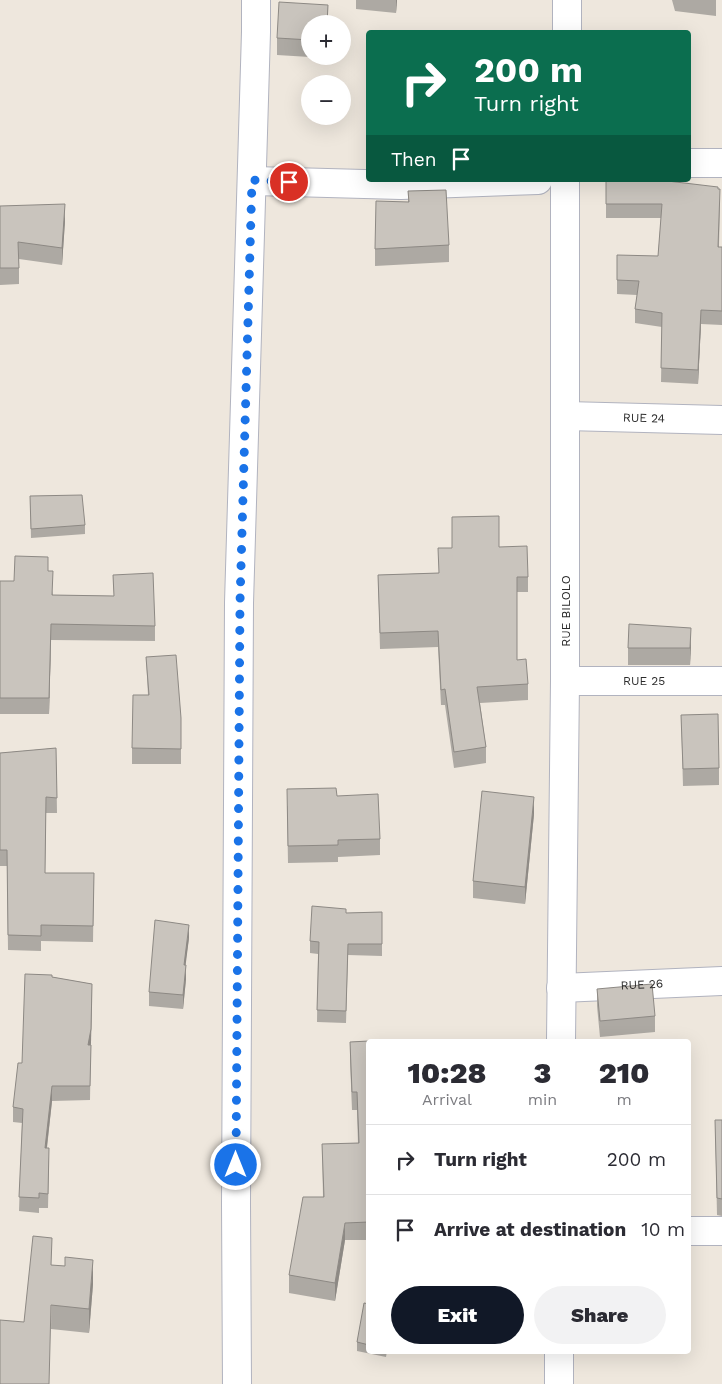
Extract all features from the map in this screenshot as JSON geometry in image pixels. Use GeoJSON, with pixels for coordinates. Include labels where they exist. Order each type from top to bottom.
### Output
{"type":"FeatureCollection","features":[{"type":"Feature","properties":{"kind":"street"},"geometry":{"type":"LineString","coordinates":[[237,1384],[239,612],[256,0]]}},
{"type":"Feature","properties":{"kind":"street"},"geometry":{"type":"LineString","coordinates":[[567,0],[567,30]]}},
{"type":"Feature","properties":{"kind":"street"},"geometry":{"type":"LineString","coordinates":[[691,163],[722,163]]}},
{"type":"Feature","properties":{"kind":"street"},"geometry":{"type":"LineString","coordinates":[[252,180],[401,185],[483,182]]}},
{"type":"Feature","properties":{"kind":"street","name":"RUE BILOLO"},"geometry":{"type":"LineString","coordinates":[[561,1039],[565,680],[566,182]]}},
{"type":"Feature","properties":{"kind":"street","name":"RUE 24"},"geometry":{"type":"LineString","coordinates":[[566,416],[722,420]]}},
{"type":"Feature","properties":{"kind":"street","name":"RUE 25"},"geometry":{"type":"LineString","coordinates":[[565,680],[722,681]]}},
{"type":"Feature","properties":{"kind":"street","name":"RUE 26"},"geometry":{"type":"LineString","coordinates":[[561,988],[722,981]]}},
{"type":"Feature","properties":{"kind":"street"},"geometry":{"type":"LineString","coordinates":[[691,1231],[722,1231]]}},
{"type":"Feature","properties":{"kind":"street"},"geometry":{"type":"LineString","coordinates":[[559,1354],[559,1384]]}},
{"type":"Feature","properties":{"kind":"building"},"geometry":{"type":"Polygon","coordinates":[[[279,2],[328,5],[327,15],[301,15],[301,39],[277,38],[279,2]]]}},
{"type":"Feature","properties":{"kind":"building"},"geometry":{"type":"Polygon","coordinates":[[[606,182],[676,182],[718,187],[720,189],[718,247],[722,247],[722,311],[701,310],[698,370],[661,368],[662,313],[635,309],[639,281],[617,280],[617,255],[658,256],[662,204],[606,204],[606,182]]]}},
{"type":"Feature","properties":{"kind":"building"},"geometry":{"type":"Polygon","coordinates":[[[446,190],[449,245],[375,249],[376,201],[409,202],[408,191],[446,190]]]}},
{"type":"Feature","properties":{"kind":"building"},"geometry":{"type":"Polygon","coordinates":[[[65,204],[62,248],[18,242],[19,268],[0,268],[0,206],[65,204]]]}},
{"type":"Feature","properties":{"kind":"building"},"geometry":{"type":"Polygon","coordinates":[[[82,495],[85,525],[31,529],[30,496],[82,495]]]}},
{"type":"Feature","properties":{"kind":"building"},"geometry":{"type":"Polygon","coordinates":[[[499,516],[499,547],[527,546],[528,577],[517,577],[517,660],[526,659],[528,684],[477,687],[486,747],[454,752],[445,689],[441,690],[438,631],[380,633],[378,575],[439,573],[438,548],[452,548],[452,517],[499,516]]]}},
{"type":"Feature","properties":{"kind":"building"},"geometry":{"type":"Polygon","coordinates":[[[15,556],[48,557],[48,571],[53,571],[52,595],[114,596],[113,575],[153,573],[155,626],[51,624],[49,698],[0,698],[0,581],[14,581],[15,556]]]}},
{"type":"Feature","properties":{"kind":"building"},"geometry":{"type":"Polygon","coordinates":[[[629,624],[691,628],[690,648],[628,648],[629,624]]]}},
{"type":"Feature","properties":{"kind":"building"},"geometry":{"type":"Polygon","coordinates":[[[176,655],[181,718],[181,749],[132,748],[133,695],[149,695],[146,657],[176,655]]]}},
{"type":"Feature","properties":{"kind":"building"},"geometry":{"type":"Polygon","coordinates":[[[718,714],[719,768],[683,769],[681,715],[718,714]]]}},
{"type":"Feature","properties":{"kind":"building"},"geometry":{"type":"Polygon","coordinates":[[[56,748],[57,798],[46,797],[45,873],[94,873],[93,926],[41,925],[41,936],[8,935],[7,850],[0,850],[0,753],[56,748]]]}},
{"type":"Feature","properties":{"kind":"building"},"geometry":{"type":"Polygon","coordinates":[[[336,788],[337,796],[378,794],[380,839],[338,840],[338,845],[288,846],[287,789],[336,788]]]}},
{"type":"Feature","properties":{"kind":"building"},"geometry":{"type":"Polygon","coordinates":[[[482,791],[534,797],[525,887],[473,881],[482,791]]]}},
{"type":"Feature","properties":{"kind":"building"},"geometry":{"type":"Polygon","coordinates":[[[312,906],[346,909],[346,913],[382,912],[382,944],[348,944],[346,1011],[317,1010],[319,942],[310,941],[312,906]]]}},
{"type":"Feature","properties":{"kind":"building"},"geometry":{"type":"Polygon","coordinates":[[[155,920],[189,925],[184,965],[186,965],[183,995],[149,992],[155,920]]]}},
{"type":"Feature","properties":{"kind":"building"},"geometry":{"type":"Polygon","coordinates":[[[25,974],[52,975],[52,977],[92,984],[91,1029],[88,1045],[91,1045],[90,1086],[52,1086],[45,1148],[49,1148],[48,1194],[39,1193],[39,1198],[19,1197],[23,1109],[13,1107],[18,1063],[22,1063],[25,974]]]}},
{"type":"Feature","properties":{"kind":"building"},"geometry":{"type":"Polygon","coordinates":[[[652,984],[655,1016],[600,1021],[597,989],[652,984]]]}},
{"type":"Feature","properties":{"kind":"building"},"geometry":{"type":"Polygon","coordinates":[[[366,1041],[366,1222],[345,1223],[335,1283],[289,1275],[303,1197],[324,1197],[322,1144],[359,1143],[357,1092],[352,1092],[350,1042],[366,1041]]]}},
{"type":"Feature","properties":{"kind":"building"},"geometry":{"type":"Polygon","coordinates":[[[715,1120],[722,1120],[722,1199],[717,1198],[715,1120]]]}},
{"type":"Feature","properties":{"kind":"building"},"geometry":{"type":"Polygon","coordinates":[[[33,1236],[52,1238],[51,1265],[65,1266],[65,1257],[93,1260],[89,1309],[51,1305],[49,1384],[0,1384],[0,1320],[24,1322],[33,1236]]]}},
{"type":"Feature","properties":{"kind":"building"},"geometry":{"type":"Polygon","coordinates":[[[364,1303],[366,1303],[366,1344],[357,1342],[364,1303]]]}},
{"type":"Feature","properties":{"kind":"route"},"geometry":{"type":"LineString","coordinates":[[236,1165],[240,602],[252,180],[289,182]]}}]}
